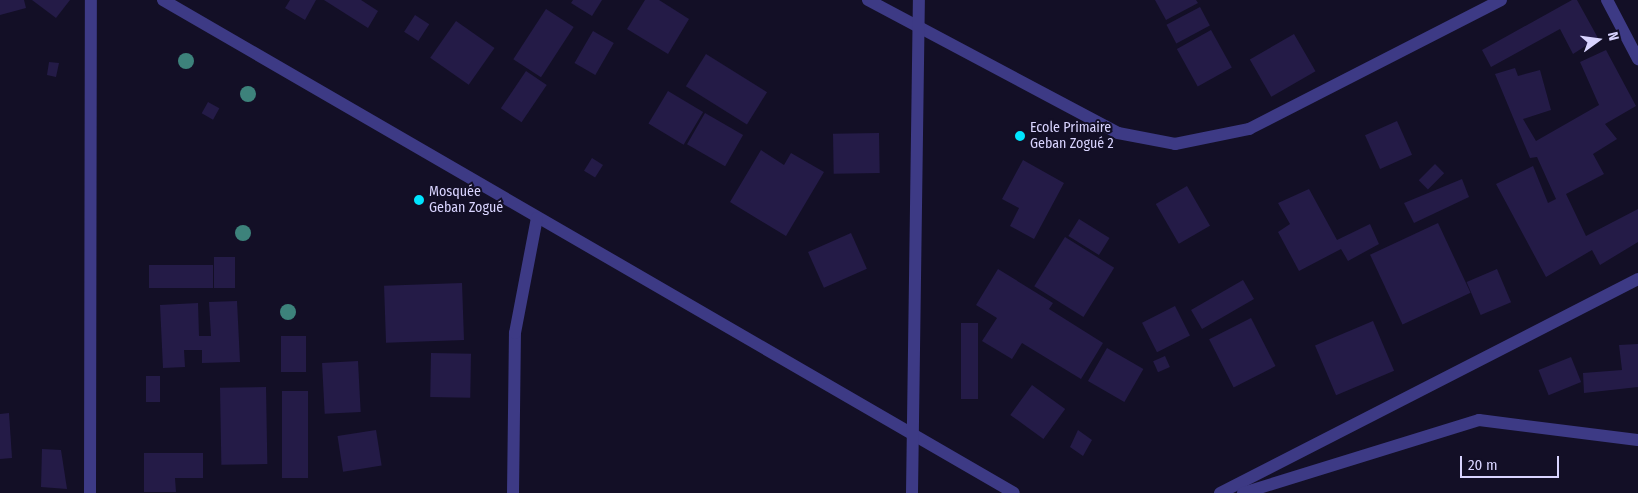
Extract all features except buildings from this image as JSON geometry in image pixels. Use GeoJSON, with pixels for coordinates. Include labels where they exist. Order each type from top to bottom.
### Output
{"type":"FeatureCollection","features":[{"type":"Feature","properties":{"kind":"street"},"geometry":{"type":"LineString","coordinates":[[90,0],[90,493]]}},
{"type":"Feature","properties":{"kind":"street"},"geometry":{"type":"LineString","coordinates":[[163,0],[1014,493]]}},
{"type":"Feature","properties":{"kind":"street"},"geometry":{"type":"LineString","coordinates":[[868,0],[1118,133],[1175,144],[1249,130],[1501,0]]}},
{"type":"Feature","properties":{"kind":"street"},"geometry":{"type":"LineString","coordinates":[[912,493],[911,434],[919,0]]}},
{"type":"Feature","properties":{"kind":"street"},"geometry":{"type":"LineString","coordinates":[[1606,0],[1638,59]]}},
{"type":"Feature","properties":{"kind":"street"},"geometry":{"type":"LineString","coordinates":[[513,493],[515,333],[537,218]]}},
{"type":"Feature","properties":{"kind":"street"},"geometry":{"type":"LineString","coordinates":[[1220,493],[1638,279]]}},
{"type":"Feature","properties":{"kind":"street"},"geometry":{"type":"LineString","coordinates":[[1242,493],[1479,420],[1638,440]]}},
{"type":"Feature","properties":{"kind":"place","name":"Ecole Primaire Geban Zogué 2"},"geometry":{"type":"Point","coordinates":[1020,136]}},
{"type":"Feature","properties":{"kind":"place","name":"Mosquée Geban Zogué"},"geometry":{"type":"Point","coordinates":[419,200]}}]}
